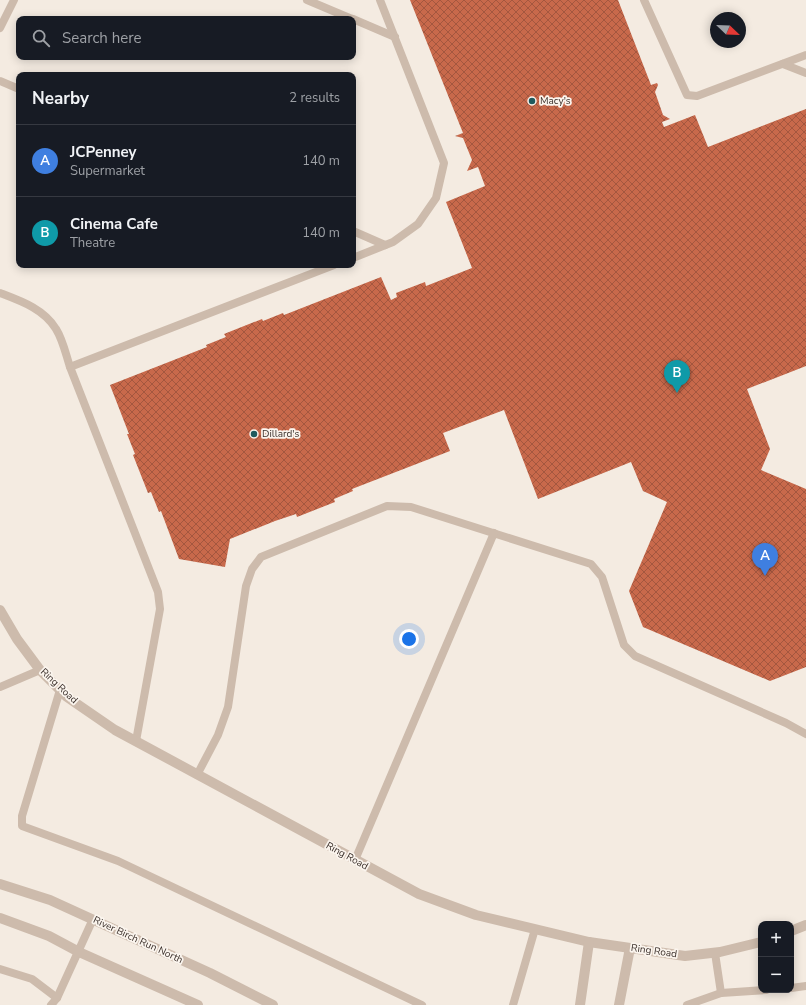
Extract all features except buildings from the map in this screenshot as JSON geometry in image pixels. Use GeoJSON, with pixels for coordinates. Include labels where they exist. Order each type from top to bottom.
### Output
{"type":"FeatureCollection","features":[{"type":"Feature","properties":{"kind":"street","name":"Ring Road"},"geometry":{"type":"LineString","coordinates":[[0,610],[17,639],[40,670],[67,697],[110,727],[419,894],[476,915],[589,942],[685,956],[715,953],[758,943]]}},
{"type":"Feature","properties":{"kind":"street","name":"River Birch Run North"},"geometry":{"type":"LineString","coordinates":[[0,884],[50,900],[93,919],[210,973],[273,1005]]}},
{"type":"Feature","properties":{"kind":"street"},"geometry":{"type":"LineString","coordinates":[[0,918],[49,936],[79,952],[198,1005]]}},
{"type":"Feature","properties":{"kind":"street"},"geometry":{"type":"LineString","coordinates":[[794,930],[806,924]]}},
{"type":"Feature","properties":{"kind":"street"},"geometry":{"type":"LineString","coordinates":[[580,1005],[589,942]]}},
{"type":"Feature","properties":{"kind":"street"},"geometry":{"type":"LineString","coordinates":[[619,1005],[630,948]]}},
{"type":"Feature","properties":{"kind":"lane"},"geometry":{"type":"LineString","coordinates":[[0,28],[14,0]]}},
{"type":"Feature","properties":{"kind":"lane"},"geometry":{"type":"LineString","coordinates":[[307,0],[346,16]]}},
{"type":"Feature","properties":{"kind":"lane"},"geometry":{"type":"LineString","coordinates":[[356,257],[393,242],[418,224],[436,198],[444,163],[380,0]]}},
{"type":"Feature","properties":{"kind":"lane"},"geometry":{"type":"LineString","coordinates":[[644,0],[687,95],[697,96],[806,55]]}},
{"type":"Feature","properties":{"kind":"lane"},"geometry":{"type":"LineString","coordinates":[[356,20],[395,37]]}},
{"type":"Feature","properties":{"kind":"lane"},"geometry":{"type":"LineString","coordinates":[[783,64],[806,73]]}},
{"type":"Feature","properties":{"kind":"lane"},"geometry":{"type":"LineString","coordinates":[[0,81],[16,88]]}},
{"type":"Feature","properties":{"kind":"lane"},"geometry":{"type":"LineString","coordinates":[[356,232],[385,245]]}},
{"type":"Feature","properties":{"kind":"lane"},"geometry":{"type":"LineString","coordinates":[[70,367],[326,268]]}},
{"type":"Feature","properties":{"kind":"lane"},"geometry":{"type":"LineString","coordinates":[[0,293],[26,304],[45,316],[57,330],[158,592],[160,610],[136,741]]}},
{"type":"Feature","properties":{"kind":"lane"},"geometry":{"type":"LineString","coordinates":[[197,775],[218,735],[228,707],[246,586],[252,569],[261,557],[387,506],[411,507],[591,564],[602,577],[624,645],[635,656],[786,723],[806,734]]}},
{"type":"Feature","properties":{"kind":"lane"},"geometry":{"type":"LineString","coordinates":[[355,860],[494,533]]}},
{"type":"Feature","properties":{"kind":"lane"},"geometry":{"type":"LineString","coordinates":[[0,687],[40,670]]}},
{"type":"Feature","properties":{"kind":"lane"},"geometry":{"type":"LineString","coordinates":[[60,690],[22,816],[22,826],[118,861],[422,1005]]}},
{"type":"Feature","properties":{"kind":"lane"},"geometry":{"type":"LineString","coordinates":[[51,1005],[57,998],[93,919]]}},
{"type":"Feature","properties":{"kind":"lane"},"geometry":{"type":"LineString","coordinates":[[513,1005],[535,929]]}},
{"type":"Feature","properties":{"kind":"lane"},"geometry":{"type":"LineString","coordinates":[[715,953],[721,993]]}},
{"type":"Feature","properties":{"kind":"lane"},"geometry":{"type":"LineString","coordinates":[[0,969],[32,979],[57,998]]}},
{"type":"Feature","properties":{"kind":"lane"},"geometry":{"type":"LineString","coordinates":[[794,988],[806,986]]}},
{"type":"Feature","properties":{"kind":"lane"},"geometry":{"type":"LineString","coordinates":[[687,1005],[709,1001],[721,993],[758,991]]}},
{"type":"Feature","properties":{"kind":"place","name":"Macy's"},"geometry":{"type":"Point","coordinates":[532,101]}},
{"type":"Feature","properties":{"kind":"place","name":"Cinema Cafe"},"geometry":{"type":"Point","coordinates":[677,393]}},
{"type":"Feature","properties":{"kind":"place","name":"Dillard's"},"geometry":{"type":"Point","coordinates":[254,434]}},
{"type":"Feature","properties":{"kind":"place","name":"JCPenney"},"geometry":{"type":"Point","coordinates":[765,576]}}]}
